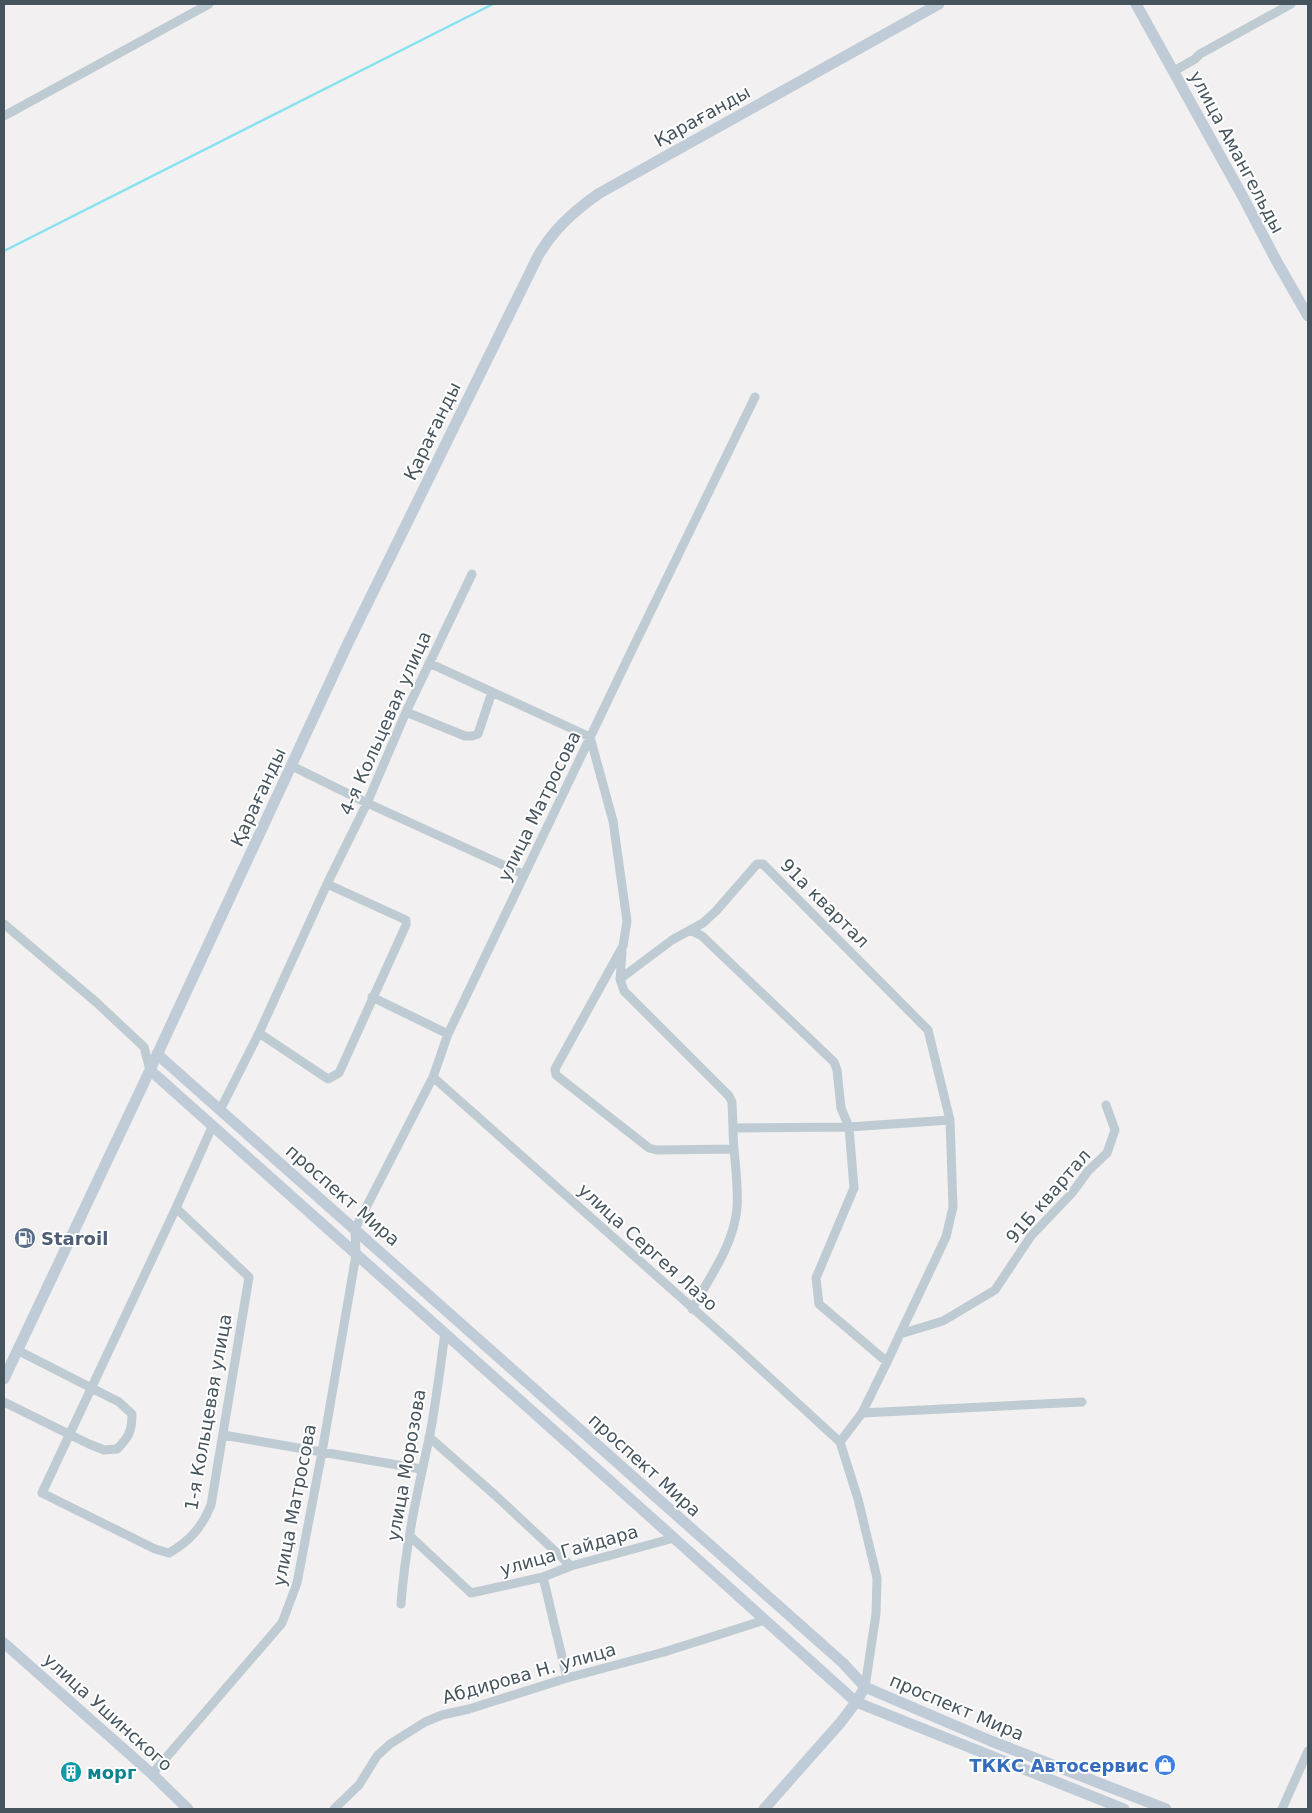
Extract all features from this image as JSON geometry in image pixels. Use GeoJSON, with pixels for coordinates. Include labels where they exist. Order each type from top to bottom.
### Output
{"type":"FeatureCollection","features":[{"type":"Feature","properties":{"kind":"main road","name":"Қарағанды"},"geometry":{"type":"LineString","coordinates":[[4,1379],[350,641],[439,455],[547,240],[562,223],[598,194],[939,4]]}},
{"type":"Feature","properties":{"kind":"main road","name":"улица Амангельды"},"geometry":{"type":"LineString","coordinates":[[1136,4],[1308,316]]}},
{"type":"Feature","properties":{"kind":"main road","name":"проспект Мира"},"geometry":{"type":"LineString","coordinates":[[157,1054],[843,1663],[865,1687],[991,1741],[1166,1809]]}},
{"type":"Feature","properties":{"kind":"main road","name":"проспект Мира"},"geometry":{"type":"LineString","coordinates":[[150,1070],[856,1702],[1124,1809]]}},
{"type":"Feature","properties":{"kind":"main road","name":"улица Ушинского"},"geometry":{"type":"LineString","coordinates":[[4,1642],[152,1774],[188,1809]]}},
{"type":"Feature","properties":{"kind":"main road"},"geometry":{"type":"LineString","coordinates":[[764,1809],[856,1702],[865,1687]]}},
{"type":"Feature","properties":{"kind":"street"},"geometry":{"type":"LineString","coordinates":[[4,116],[209,4]]}},
{"type":"Feature","properties":{"kind":"street"},"geometry":{"type":"LineString","coordinates":[[1174,71],[1200,54],[1291,4]]}},
{"type":"Feature","properties":{"kind":"street","name":"улица Матросова"},"geometry":{"type":"LineString","coordinates":[[152,1774],[282,1623],[297,1583],[322,1452],[356,1255],[355,1229],[433,1077],[448,1034],[755,397]]}},
{"type":"Feature","properties":{"kind":"street","name":"4-я Кольцевая улица"},"geometry":{"type":"LineString","coordinates":[[220,1110],[259,1033],[327,884],[367,803],[406,712],[472,574]]}},
{"type":"Feature","properties":{"kind":"street"},"geometry":{"type":"LineString","coordinates":[[429,663],[590,737],[613,821],[622,877],[627,921],[620,980],[624,991],[729,1096],[732,1102],[737,1201],[734,1227],[723,1253],[692,1309]]}},
{"type":"Feature","properties":{"kind":"street"},"geometry":{"type":"LineString","coordinates":[[406,712],[465,736],[472,736],[478,734],[492,692]]}},
{"type":"Feature","properties":{"kind":"street"},"geometry":{"type":"LineString","coordinates":[[292,766],[367,803],[524,874]]}},
{"type":"Feature","properties":{"kind":"street","name":"91а квартал"},"geometry":{"type":"LineString","coordinates":[[690,930],[703,923],[716,912],[758,864],[763,864],[928,1030],[950,1120]]}},
{"type":"Feature","properties":{"kind":"street"},"geometry":{"type":"LineString","coordinates":[[259,1033],[328,1079],[339,1073],[406,925],[406,920],[327,884]]}},
{"type":"Feature","properties":{"kind":"street"},"geometry":{"type":"LineString","coordinates":[[4,924],[96,1002],[144,1047],[157,1054]]}},
{"type":"Feature","properties":{"kind":"street"},"geometry":{"type":"LineString","coordinates":[[620,980],[659,949],[690,930],[702,936],[834,1062],[837,1070],[841,1108],[849,1127],[854,1188],[816,1278],[819,1304],[887,1362]]}},
{"type":"Feature","properties":{"kind":"street"},"geometry":{"type":"LineString","coordinates":[[623,946],[555,1069],[556,1075],[649,1148],[656,1150],[733,1149]]}},
{"type":"Feature","properties":{"kind":"street"},"geometry":{"type":"LineString","coordinates":[[372,997],[448,1034]]}},
{"type":"Feature","properties":{"kind":"street"},"geometry":{"type":"LineString","coordinates":[[144,1047],[150,1070]]}},
{"type":"Feature","properties":{"kind":"street","name":"улица Сергея Лазо"},"geometry":{"type":"LineString","coordinates":[[433,1077],[732,1343],[840,1442],[858,1499],[877,1578],[876,1614],[865,1687]]}},
{"type":"Feature","properties":{"kind":"street","name":"91Б квартал"},"geometry":{"type":"LineString","coordinates":[[900,1334],[943,1321],[995,1290],[1031,1236],[1072,1193],[1088,1171],[1107,1153],[1115,1130],[1106,1105]]}},
{"type":"Feature","properties":{"kind":"street"},"geometry":{"type":"LineString","coordinates":[[733,1128],[849,1127],[950,1120],[953,1207],[946,1237],[862,1413],[840,1442]]}},
{"type":"Feature","properties":{"kind":"street","name":"1-я Кольцевая улица"},"geometry":{"type":"LineString","coordinates":[[176,1208],[249,1277],[211,1505],[205,1522],[182,1545],[169,1553],[155,1549],[42,1493],[92,1389],[212,1127]]}},
{"type":"Feature","properties":{"kind":"street","name":"улица Морозова"},"geometry":{"type":"LineString","coordinates":[[401,1604],[403,1571],[421,1469],[429,1438],[445,1333]]}},
{"type":"Feature","properties":{"kind":"street"},"geometry":{"type":"LineString","coordinates":[[4,1402],[69,1436],[104,1450],[118,1449],[125,1442],[132,1428],[132,1414],[119,1402],[18,1350]]}},
{"type":"Feature","properties":{"kind":"street"},"geometry":{"type":"LineString","coordinates":[[862,1413],[1082,1402]]}},
{"type":"Feature","properties":{"kind":"street"},"geometry":{"type":"LineString","coordinates":[[223,1435],[421,1469]]}},
{"type":"Feature","properties":{"kind":"street"},"geometry":{"type":"LineString","coordinates":[[429,1438],[495,1495],[571,1566]]}},
{"type":"Feature","properties":{"kind":"street","name":"улица Гайдара"},"geometry":{"type":"LineString","coordinates":[[410,1536],[471,1592],[543,1577],[571,1566],[674,1538]]}},
{"type":"Feature","properties":{"kind":"street"},"geometry":{"type":"LineString","coordinates":[[543,1577],[567,1678]]}},
{"type":"Feature","properties":{"kind":"street","name":"Абдирова Н. улица"},"geometry":{"type":"LineString","coordinates":[[334,1809],[359,1785],[377,1756],[390,1744],[425,1722],[442,1715],[664,1652],[765,1620]]}},
{"type":"Feature","properties":{"kind":"street"},"geometry":{"type":"LineString","coordinates":[[1282,1809],[1308,1751]]}},
{"type":"Feature","properties":{"kind":"waterway"},"geometry":{"type":"LineString","coordinates":[[4,251],[493,4]]}},
{"type":"Feature","properties":{"kind":"place","name":"Staroil"},"geometry":{"type":"Point","coordinates":[25,1238]}},
{"type":"Feature","properties":{"kind":"place","name":"ТККС Автосервис"},"geometry":{"type":"Point","coordinates":[1165,1765]}},
{"type":"Feature","properties":{"kind":"place","name":"морг"},"geometry":{"type":"Point","coordinates":[71,1772]}}]}
